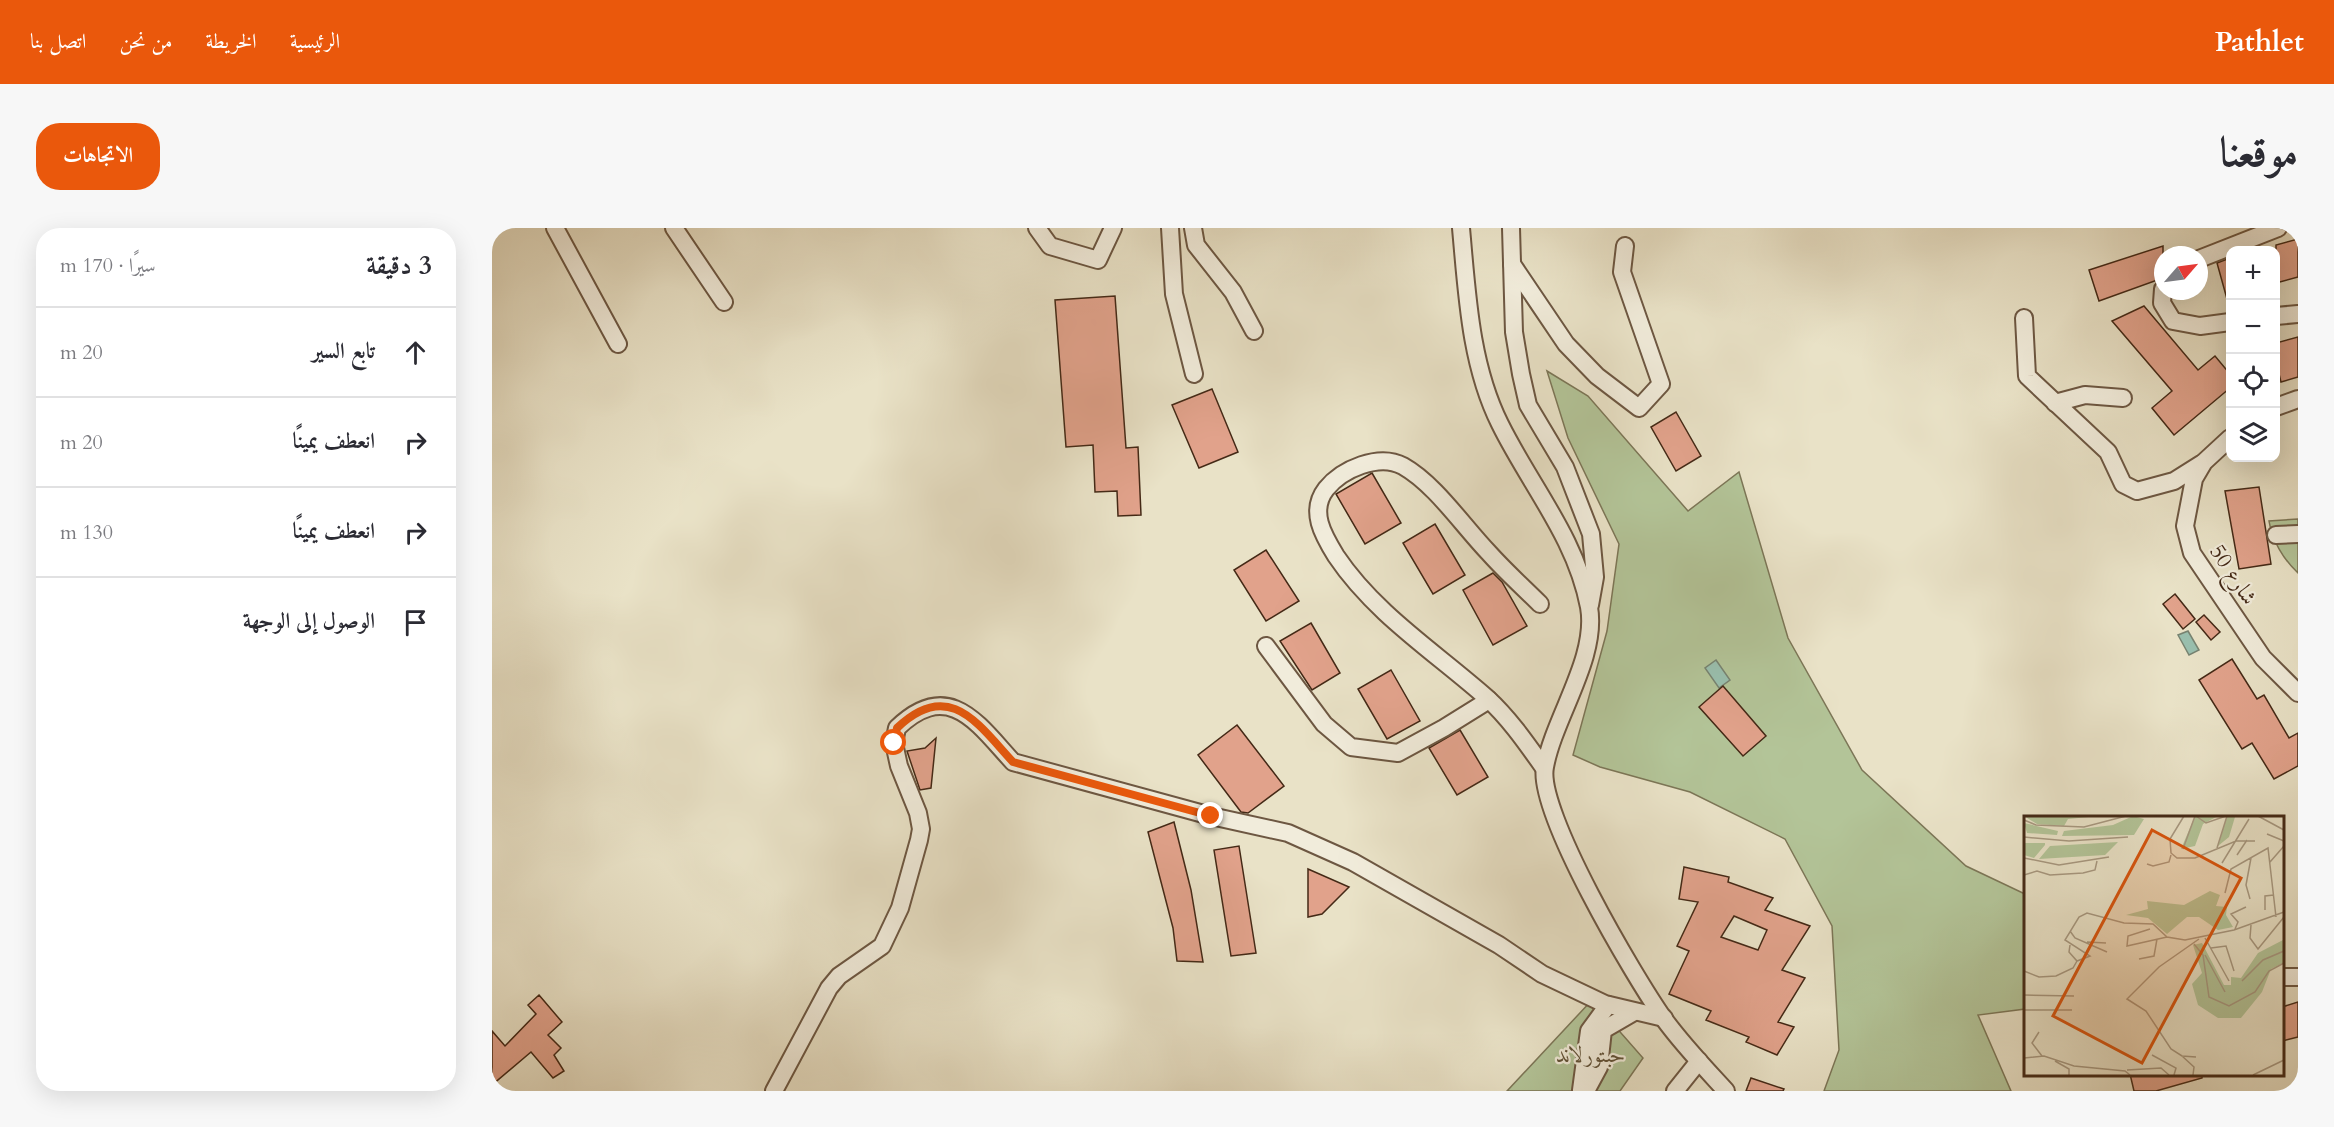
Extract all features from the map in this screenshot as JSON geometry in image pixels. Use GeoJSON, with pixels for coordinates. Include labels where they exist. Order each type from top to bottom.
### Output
{"type":"FeatureCollection","features":[{"type":"Feature","properties":{"kind":"street"},"geometry":{"type":"LineString","coordinates":[[555,228],[618,344]]}},
{"type":"Feature","properties":{"kind":"street"},"geometry":{"type":"LineString","coordinates":[[674,228],[724,303]]}},
{"type":"Feature","properties":{"kind":"street"},"geometry":{"type":"LineString","coordinates":[[1037,228],[1050,246],[1098,260],[1113,228]]}},
{"type":"Feature","properties":{"kind":"street"},"geometry":{"type":"LineString","coordinates":[[1170,228],[1174,294],[1194,374]]}},
{"type":"Feature","properties":{"kind":"street"},"geometry":{"type":"LineString","coordinates":[[1193,228],[1196,245],[1233,292],[1254,332]]}},
{"type":"Feature","properties":{"kind":"street"},"geometry":{"type":"LineString","coordinates":[[1461,228],[1474,346],[1486,388],[1498,422],[1554,516],[1575,559],[1589,609]]}},
{"type":"Feature","properties":{"kind":"street"},"geometry":{"type":"LineString","coordinates":[[1511,228],[1514,332],[1528,405],[1565,467],[1591,534],[1595,577],[1586,645],[1575,682],[1555,729],[1544,768],[1546,793],[1557,823],[1600,914],[1664,1018],[1726,1091]]}},
{"type":"Feature","properties":{"kind":"street"},"geometry":{"type":"LineString","coordinates":[[2208,255],[2278,228]]}},
{"type":"Feature","properties":{"kind":"street"},"geometry":{"type":"LineString","coordinates":[[1512,264],[1566,344],[1597,376],[1639,408],[1661,384],[1622,272],[1625,246]]}},
{"type":"Feature","properties":{"kind":"street"},"geometry":{"type":"LineString","coordinates":[[2162,300],[2173,321],[2200,326],[2226,323]]}},
{"type":"Feature","properties":{"kind":"street"},"geometry":{"type":"LineString","coordinates":[[2280,315],[2298,314]]}},
{"type":"Feature","properties":{"kind":"street"},"geometry":{"type":"LineString","coordinates":[[2024,318],[2027,376],[2108,452],[2123,484],[2137,491],[2174,482],[2204,462]]}},
{"type":"Feature","properties":{"kind":"street"},"geometry":{"type":"LineString","coordinates":[[2055,403],[2085,395],[2123,398]]}},
{"type":"Feature","properties":{"kind":"street"},"geometry":{"type":"LineString","coordinates":[[2280,406],[2298,399]]}},
{"type":"Feature","properties":{"kind":"street","name":"شارع 50"},"geometry":{"type":"LineString","coordinates":[[2226,442],[2204,462],[2194,479],[2187,504],[2185,526],[2192,553],[2263,658],[2298,693]]}},
{"type":"Feature","properties":{"kind":"street"},"geometry":{"type":"LineString","coordinates":[[1540,604],[1442,501],[1403,466],[1393,462],[1368,464],[1345,474],[1326,490],[1317,512],[1336,555],[1382,612],[1489,700],[1544,768]]}},
{"type":"Feature","properties":{"kind":"street"},"geometry":{"type":"LineString","coordinates":[[2276,535],[2298,534]]}},
{"type":"Feature","properties":{"kind":"street"},"geometry":{"type":"LineString","coordinates":[[1266,645],[1324,724],[1351,747],[1398,753],[1407,750],[1489,700]]}},
{"type":"Feature","properties":{"kind":"street"},"geometry":{"type":"LineString","coordinates":[[774,1091],[829,988],[839,976],[882,946],[892,930],[921,829],[918,813],[899,766],[894,743],[897,728],[920,711],[943,706],[959,708],[974,719],[997,741],[1013,762],[1211,816],[1288,833],[1353,862],[1499,945],[1542,974],[1608,1005],[1664,1018]]}},
{"type":"Feature","properties":{"kind":"street"},"geometry":{"type":"LineString","coordinates":[[2283,976],[2298,977]]}},
{"type":"Feature","properties":{"kind":"street"},"geometry":{"type":"LineString","coordinates":[[1580,1091],[1583,1088],[1589,1031],[1608,1005]]}},
{"type":"Feature","properties":{"kind":"street"},"geometry":{"type":"LineString","coordinates":[[1586,1091],[1599,1067],[1603,1030],[1634,1012]]}},
{"type":"Feature","properties":{"kind":"street"},"geometry":{"type":"LineString","coordinates":[[1675,1091],[1699,1061]]}},
{"type":"Feature","properties":{"kind":"green space"},"geometry":{"type":"Polygon","coordinates":[[[1547,371],[1588,396],[1688,511],[1739,472],[1788,638],[1862,770],[1966,866],[2024,894],[2024,1009],[1978,1015],[2011,1091],[1824,1091],[1839,1050],[1832,926],[1785,839],[1690,792],[1600,767],[1573,755],[1607,631],[1619,544],[1568,438],[1547,371]]]}},
{"type":"Feature","properties":{"kind":"green space"},"geometry":{"type":"Polygon","coordinates":[[[2298,519],[2298,573],[2279,549],[2269,521],[2298,519]]]}},
{"type":"Feature","properties":{"kind":"green space","name":"حبتورلاند"},"geometry":{"type":"Polygon","coordinates":[[[1592,1000],[1643,1058],[1620,1091],[1507,1091],[1592,1000]]]}},
{"type":"Feature","properties":{"kind":"shaded area"},"geometry":{"type":"Polygon","coordinates":[[[2188,631],[2199,650],[2189,655],[2178,635],[2188,631]]]}},
{"type":"Feature","properties":{"kind":"shaded area"},"geometry":{"type":"Polygon","coordinates":[[[1716,660],[1730,680],[1719,688],[1705,668],[1716,660]]]}},
{"type":"Feature","properties":{"kind":"building"},"geometry":{"type":"Polygon","coordinates":[[[2298,239],[2298,277],[2280,282],[2280,246],[2276,245],[2298,239]]]}},
{"type":"Feature","properties":{"kind":"building"},"geometry":{"type":"Polygon","coordinates":[[[2154,249],[2154,281],[2099,301],[2089,270],[2154,249]]]}},
{"type":"Feature","properties":{"kind":"building"},"geometry":{"type":"Polygon","coordinates":[[[2226,260],[2226,295],[2217,263],[2226,260]]]}},
{"type":"Feature","properties":{"kind":"building"},"geometry":{"type":"Polygon","coordinates":[[[1115,296],[1126,448],[1138,447],[1141,515],[1118,516],[1117,491],[1095,492],[1093,445],[1066,447],[1055,300],[1115,296]]]}},
{"type":"Feature","properties":{"kind":"building"},"geometry":{"type":"Polygon","coordinates":[[[2144,306],[2198,370],[2215,356],[2226,369],[2226,391],[2174,435],[2152,408],[2172,391],[2112,321],[2144,306]]]}},
{"type":"Feature","properties":{"kind":"building"},"geometry":{"type":"Polygon","coordinates":[[[2298,337],[2298,377],[2281,382],[2280,378],[2280,342],[2298,337]]]}},
{"type":"Feature","properties":{"kind":"building"},"geometry":{"type":"Polygon","coordinates":[[[1212,389],[1238,452],[1199,468],[1172,405],[1212,389]]]}},
{"type":"Feature","properties":{"kind":"building"},"geometry":{"type":"Polygon","coordinates":[[[1676,412],[1701,456],[1676,471],[1651,427],[1676,412]]]}},
{"type":"Feature","properties":{"kind":"building"},"geometry":{"type":"Polygon","coordinates":[[[1372,473],[1401,523],[1365,544],[1336,494],[1372,473]]]}},
{"type":"Feature","properties":{"kind":"building"},"geometry":{"type":"Polygon","coordinates":[[[2259,487],[2271,564],[2239,569],[2225,491],[2259,487]]]}},
{"type":"Feature","properties":{"kind":"building"},"geometry":{"type":"Polygon","coordinates":[[[1435,524],[1465,575],[1433,594],[1403,543],[1435,524]]]}},
{"type":"Feature","properties":{"kind":"building"},"geometry":{"type":"Polygon","coordinates":[[[1266,550],[1299,601],[1266,621],[1234,570],[1266,550]]]}},
{"type":"Feature","properties":{"kind":"building"},"geometry":{"type":"Polygon","coordinates":[[[1493,573],[1502,582],[1527,626],[1493,645],[1463,590],[1493,573]]]}},
{"type":"Feature","properties":{"kind":"building"},"geometry":{"type":"Polygon","coordinates":[[[2175,594],[2195,619],[2183,629],[2163,604],[2175,594]]]}},
{"type":"Feature","properties":{"kind":"building"},"geometry":{"type":"Polygon","coordinates":[[[2204,615],[2220,632],[2211,640],[2196,622],[2204,615]]]}},
{"type":"Feature","properties":{"kind":"building"},"geometry":{"type":"Polygon","coordinates":[[[1311,623],[1340,673],[1312,690],[1280,641],[1311,623]]]}},
{"type":"Feature","properties":{"kind":"building"},"geometry":{"type":"Polygon","coordinates":[[[2232,659],[2257,699],[2264,695],[2289,738],[2298,733],[2298,766],[2274,779],[2252,743],[2242,749],[2199,680],[2232,659]]]}},
{"type":"Feature","properties":{"kind":"building"},"geometry":{"type":"Polygon","coordinates":[[[1391,670],[1420,721],[1387,739],[1358,689],[1391,670]]]}},
{"type":"Feature","properties":{"kind":"building"},"geometry":{"type":"Polygon","coordinates":[[[1723,686],[1766,736],[1743,756],[1699,707],[1723,686]]]}},
{"type":"Feature","properties":{"kind":"building"},"geometry":{"type":"Polygon","coordinates":[[[1237,725],[1284,786],[1248,813],[1241,812],[1198,755],[1237,725]]]}},
{"type":"Feature","properties":{"kind":"building"},"geometry":{"type":"Polygon","coordinates":[[[1460,730],[1488,777],[1457,795],[1429,748],[1460,730]]]}},
{"type":"Feature","properties":{"kind":"building"},"geometry":{"type":"Polygon","coordinates":[[[936,738],[931,788],[920,790],[907,751],[925,748],[936,738]]]}},
{"type":"Feature","properties":{"kind":"building"},"geometry":{"type":"Polygon","coordinates":[[[1174,822],[1191,890],[1203,962],[1177,961],[1173,928],[1148,832],[1174,822]]]}},
{"type":"Feature","properties":{"kind":"building"},"geometry":{"type":"Polygon","coordinates":[[[1239,846],[1256,953],[1231,956],[1214,850],[1239,846]]]}},
{"type":"Feature","properties":{"kind":"building"},"geometry":{"type":"Polygon","coordinates":[[[1684,867],[1729,877],[1728,882],[1773,898],[1765,910],[1810,926],[1782,970],[1805,978],[1778,1022],[1794,1027],[1777,1055],[1746,1042],[1749,1037],[1706,1020],[1711,1011],[1669,994],[1689,951],[1677,946],[1698,902],[1679,899],[1684,867]],[[1734,916],[1721,937],[1758,950],[1767,930],[1734,916]]]}},
{"type":"Feature","properties":{"kind":"building"},"geometry":{"type":"Polygon","coordinates":[[[1308,869],[1349,887],[1322,914],[1308,917],[1308,869]]]}},
{"type":"Feature","properties":{"kind":"building"},"geometry":{"type":"Polygon","coordinates":[[[539,995],[562,1022],[548,1035],[561,1048],[554,1055],[564,1071],[553,1078],[531,1052],[492,1085],[492,1031],[505,1046],[536,1014],[528,1005],[539,995]]]}},
{"type":"Feature","properties":{"kind":"building"},"geometry":{"type":"Polygon","coordinates":[[[2298,1002],[2298,1037],[2283,1041],[2283,1007],[2298,1002]]]}},
{"type":"Feature","properties":{"kind":"building"},"geometry":{"type":"Polygon","coordinates":[[[2130,1076],[2202,1076],[2202,1078],[2156,1091],[2134,1091],[2130,1076]]]}},
{"type":"Feature","properties":{"kind":"building"},"geometry":{"type":"Polygon","coordinates":[[[1751,1078],[1784,1089],[1783,1091],[1746,1091],[1751,1078]]]}},
{"type":"Feature","properties":{"kind":"route"},"geometry":{"type":"LineString","coordinates":[[894,743],[897,728],[920,711],[943,706],[959,708],[997,741],[1013,762],[1211,816]]}}]}
